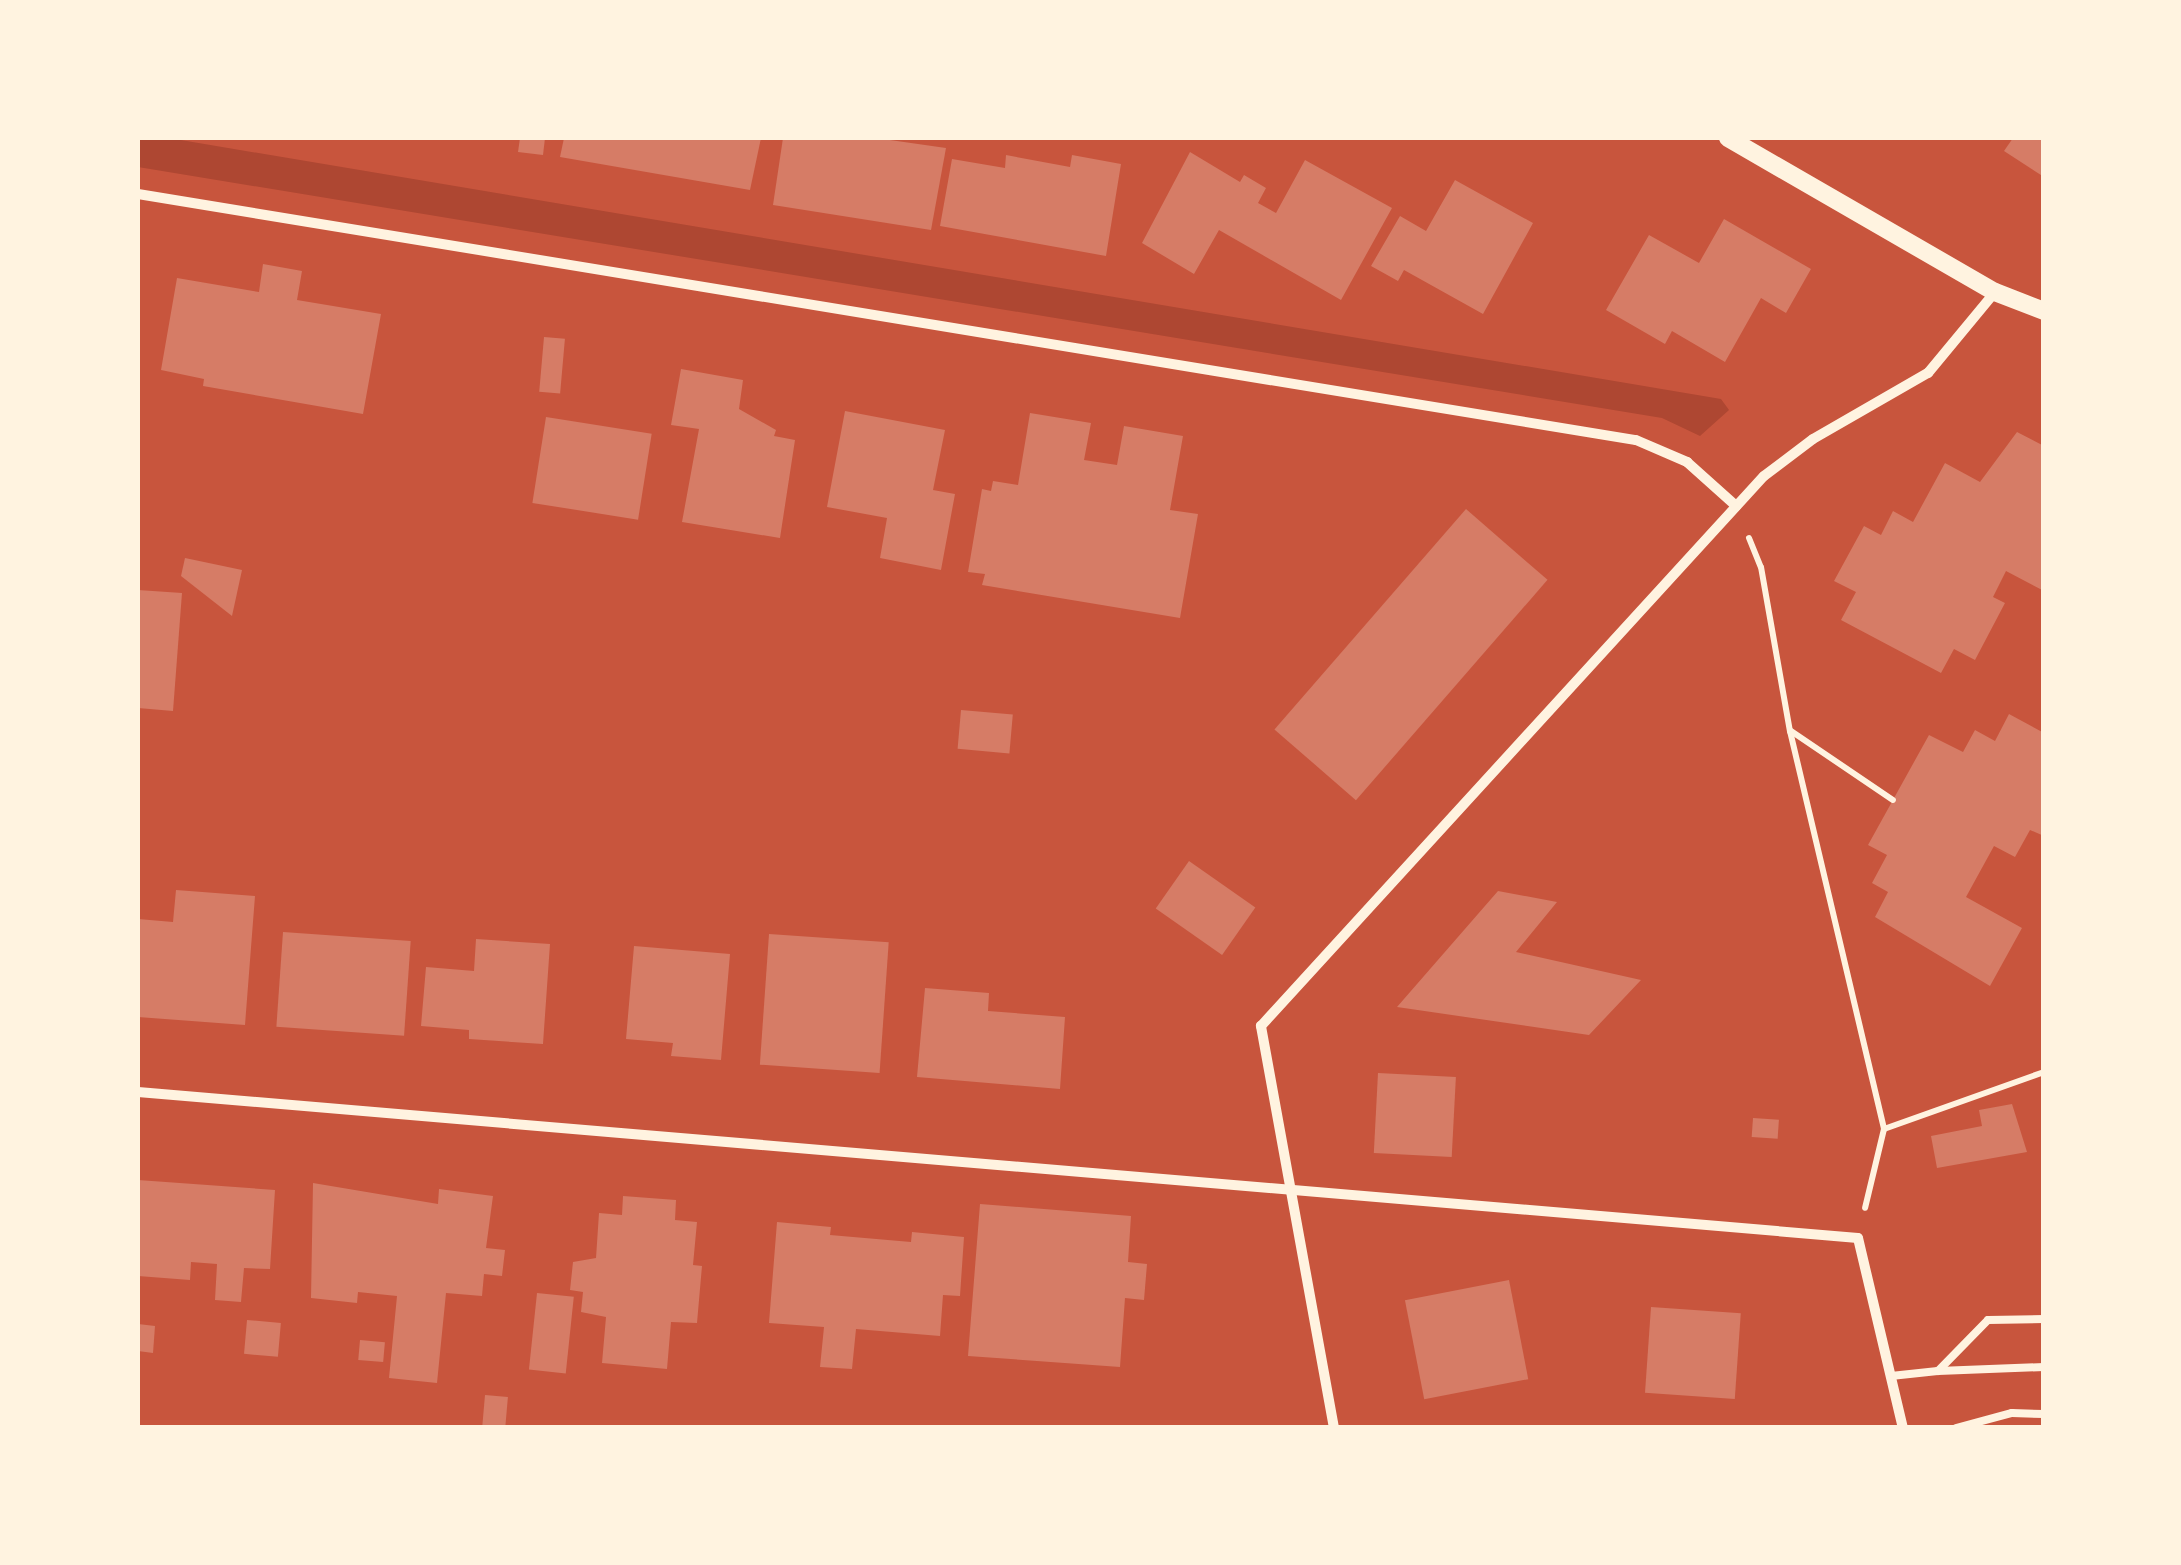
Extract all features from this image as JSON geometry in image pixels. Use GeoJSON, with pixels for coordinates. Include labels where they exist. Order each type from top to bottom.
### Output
{"type":"FeatureCollection","features":[{"type":"Feature","properties":{"kind":"street"},"geometry":{"type":"LineString","coordinates":[[1728,138],[1995,292],[2044,311]]}},
{"type":"Feature","properties":{"kind":"street"},"geometry":{"type":"LineString","coordinates":[[138,194],[1636,440],[1686,462],[1736,506]]}},
{"type":"Feature","properties":{"kind":"street"},"geometry":{"type":"LineString","coordinates":[[1334,1428],[1288,1193],[1261,1026],[1786,456],[1928,374],[1995,292]]}},
{"type":"Feature","properties":{"kind":"street"},"geometry":{"type":"LineString","coordinates":[[138,1092],[1288,1193],[1858,1238],[1903,1428]]}},
{"type":"Feature","properties":{"kind":"lane"},"geometry":{"type":"LineString","coordinates":[[1938,1371],[1988,1320],[2044,1319]]}},
{"type":"Feature","properties":{"kind":"lane"},"geometry":{"type":"LineString","coordinates":[[1890,1376],[2044,1367]]}},
{"type":"Feature","properties":{"kind":"lane"},"geometry":{"type":"LineString","coordinates":[[1956,1428],[2012,1413],[2044,1414]]}},
{"type":"Feature","properties":{"kind":"path"},"geometry":{"type":"LineString","coordinates":[[1736,506],[1762,567],[1790,731],[1884,1129],[1858,1238]]}},
{"type":"Feature","properties":{"kind":"path"},"geometry":{"type":"LineString","coordinates":[[1790,731],[1893,800]]}},
{"type":"Feature","properties":{"kind":"path"},"geometry":{"type":"LineString","coordinates":[[1884,1129],[2044,1072]]}},
{"type":"Feature","properties":{"kind":"shaded area"},"geometry":{"type":"Polygon","coordinates":[[[138,138],[169,138],[1721,399],[1729,410],[1700,436],[1662,418],[138,167],[138,138]]]}},
{"type":"Feature","properties":{"kind":"building"},"geometry":{"type":"Polygon","coordinates":[[[520,138],[545,138],[543,155],[518,152],[520,138]]]}},
{"type":"Feature","properties":{"kind":"building"},"geometry":{"type":"Polygon","coordinates":[[[564,138],[761,138],[750,190],[560,157],[564,138]]]}},
{"type":"Feature","properties":{"kind":"building"},"geometry":{"type":"Polygon","coordinates":[[[783,138],[876,138],[946,148],[931,230],[773,205],[783,138]]]}},
{"type":"Feature","properties":{"kind":"building"},"geometry":{"type":"Polygon","coordinates":[[[2013,138],[2044,138],[2044,177],[2004,151],[2013,138]]]}},
{"type":"Feature","properties":{"kind":"building"},"geometry":{"type":"Polygon","coordinates":[[[1190,152],[1240,182],[1244,175],[1266,188],[1258,203],[1276,213],[1305,160],[1392,208],[1341,300],[1219,230],[1194,274],[1142,243],[1190,152]]]}},
{"type":"Feature","properties":{"kind":"building"},"geometry":{"type":"Polygon","coordinates":[[[1006,155],[1070,167],[1072,155],[1121,164],[1106,256],[940,226],[952,159],[1005,168],[1006,155]]]}},
{"type":"Feature","properties":{"kind":"building"},"geometry":{"type":"Polygon","coordinates":[[[1455,180],[1533,223],[1483,314],[1404,270],[1398,281],[1371,266],[1400,216],[1426,231],[1455,180]]]}},
{"type":"Feature","properties":{"kind":"building"},"geometry":{"type":"Polygon","coordinates":[[[1724,219],[1811,269],[1786,313],[1761,298],[1725,362],[1672,331],[1665,344],[1606,310],[1649,235],[1699,263],[1724,219]]]}},
{"type":"Feature","properties":{"kind":"building"},"geometry":{"type":"Polygon","coordinates":[[[263,264],[302,271],[297,300],[381,314],[363,414],[203,386],[204,379],[161,370],[177,278],[259,292],[263,264]]]}},
{"type":"Feature","properties":{"kind":"building"},"geometry":{"type":"Polygon","coordinates":[[[544,337],[565,339],[560,394],[539,392],[544,337]]]}},
{"type":"Feature","properties":{"kind":"building"},"geometry":{"type":"Polygon","coordinates":[[[681,369],[743,380],[739,409],[776,430],[774,436],[795,440],[780,538],[682,522],[699,429],[671,425],[681,369]]]}},
{"type":"Feature","properties":{"kind":"building"},"geometry":{"type":"Polygon","coordinates":[[[845,411],[945,430],[933,490],[955,494],[941,570],[880,558],[887,518],[827,507],[845,411]]]}},
{"type":"Feature","properties":{"kind":"building"},"geometry":{"type":"Polygon","coordinates":[[[1030,413],[1091,423],[1084,460],[1117,465],[1124,426],[1183,436],[1170,510],[1198,514],[1180,618],[982,585],[985,574],[968,572],[982,489],[991,491],[993,481],[1018,485],[1030,413]]]}},
{"type":"Feature","properties":{"kind":"building"},"geometry":{"type":"Polygon","coordinates":[[[546,417],[652,434],[638,520],[532,503],[546,417]]]}},
{"type":"Feature","properties":{"kind":"building"},"geometry":{"type":"Polygon","coordinates":[[[2017,432],[2044,446],[2044,591],[2006,571],[1993,597],[2005,603],[1975,660],[1954,649],[1941,673],[1841,620],[1856,592],[1834,581],[1864,526],[1881,535],[1893,511],[1913,522],[1945,463],[1980,482],[2017,432]]]}},
{"type":"Feature","properties":{"kind":"building"},"geometry":{"type":"Polygon","coordinates":[[[1466,509],[1548,580],[1356,800],[1274,729],[1466,509]]]}},
{"type":"Feature","properties":{"kind":"building"},"geometry":{"type":"Polygon","coordinates":[[[185,558],[242,570],[232,616],[181,576],[185,558]]]}},
{"type":"Feature","properties":{"kind":"building"},"geometry":{"type":"Polygon","coordinates":[[[138,590],[182,593],[173,711],[138,708],[138,590]]]}},
{"type":"Feature","properties":{"kind":"building"},"geometry":{"type":"Polygon","coordinates":[[[961,710],[1013,715],[1009,753],[958,749],[961,710]]]}},
{"type":"Feature","properties":{"kind":"building"},"geometry":{"type":"Polygon","coordinates":[[[2009,714],[2044,733],[2044,836],[2030,830],[2015,857],[1994,846],[1966,897],[2022,928],[1990,986],[1875,917],[1888,892],[1872,883],[1887,855],[1868,845],[1929,735],[1963,752],[1975,730],[1995,741],[2009,714]]]}},
{"type":"Feature","properties":{"kind":"building"},"geometry":{"type":"Polygon","coordinates":[[[1189,861],[1255,907],[1222,955],[1156,909],[1189,861]]]}},
{"type":"Feature","properties":{"kind":"building"},"geometry":{"type":"Polygon","coordinates":[[[176,890],[255,896],[245,1025],[138,1017],[138,919],[173,922],[176,890]]]}},
{"type":"Feature","properties":{"kind":"building"},"geometry":{"type":"Polygon","coordinates":[[[1498,891],[1557,902],[1516,952],[1641,980],[1589,1035],[1397,1007],[1498,891]]]}},
{"type":"Feature","properties":{"kind":"building"},"geometry":{"type":"Polygon","coordinates":[[[283,932],[411,941],[404,1036],[276,1027],[283,932]]]}},
{"type":"Feature","properties":{"kind":"building"},"geometry":{"type":"Polygon","coordinates":[[[769,934],[889,942],[880,1073],[760,1065],[769,934]]]}},
{"type":"Feature","properties":{"kind":"building"},"geometry":{"type":"Polygon","coordinates":[[[476,939],[550,944],[543,1044],[469,1039],[469,1030],[421,1026],[426,967],[474,971],[476,939]]]}},
{"type":"Feature","properties":{"kind":"building"},"geometry":{"type":"Polygon","coordinates":[[[634,946],[730,954],[721,1060],[671,1056],[673,1043],[626,1039],[634,946]]]}},
{"type":"Feature","properties":{"kind":"building"},"geometry":{"type":"Polygon","coordinates":[[[925,988],[989,993],[988,1011],[1065,1017],[1060,1089],[917,1077],[925,988]]]}},
{"type":"Feature","properties":{"kind":"building"},"geometry":{"type":"Polygon","coordinates":[[[1378,1073],[1456,1077],[1452,1157],[1374,1153],[1378,1073]]]}},
{"type":"Feature","properties":{"kind":"building"},"geometry":{"type":"Polygon","coordinates":[[[2012,1104],[2027,1152],[1937,1168],[1931,1136],[1982,1126],[1979,1110],[2012,1104]]]}},
{"type":"Feature","properties":{"kind":"building"},"geometry":{"type":"Polygon","coordinates":[[[1753,1118],[1779,1120],[1778,1139],[1752,1137],[1753,1118]]]}},
{"type":"Feature","properties":{"kind":"building"},"geometry":{"type":"Polygon","coordinates":[[[138,1180],[275,1190],[270,1269],[244,1268],[241,1302],[215,1300],[217,1264],[191,1262],[190,1280],[138,1276],[138,1180]]]}},
{"type":"Feature","properties":{"kind":"building"},"geometry":{"type":"Polygon","coordinates":[[[313,1183],[438,1204],[439,1189],[493,1196],[486,1248],[505,1250],[502,1276],[484,1274],[482,1296],[446,1293],[437,1383],[389,1378],[397,1296],[358,1292],[357,1303],[311,1298],[313,1183]]]}},
{"type":"Feature","properties":{"kind":"building"},"geometry":{"type":"Polygon","coordinates":[[[623,1196],[676,1200],[675,1220],[697,1222],[693,1265],[702,1266],[697,1323],[671,1322],[667,1369],[602,1363],[606,1317],[581,1312],[583,1292],[570,1290],[573,1262],[596,1258],[599,1213],[622,1215],[623,1196]]]}},
{"type":"Feature","properties":{"kind":"building"},"geometry":{"type":"Polygon","coordinates":[[[980,1204],[1131,1216],[1128,1262],[1147,1264],[1144,1300],[1125,1298],[1120,1367],[968,1356],[980,1204]]]}},
{"type":"Feature","properties":{"kind":"building"},"geometry":{"type":"Polygon","coordinates":[[[777,1222],[831,1227],[830,1235],[911,1242],[912,1232],[964,1237],[960,1296],[943,1295],[940,1336],[856,1329],[852,1369],[820,1367],[824,1327],[769,1323],[777,1222]]]}},
{"type":"Feature","properties":{"kind":"building"},"geometry":{"type":"Polygon","coordinates":[[[1509,1280],[1528,1379],[1424,1399],[1405,1300],[1509,1280]]]}},
{"type":"Feature","properties":{"kind":"building"},"geometry":{"type":"Polygon","coordinates":[[[537,1293],[574,1297],[566,1373],[529,1370],[537,1293]]]}},
{"type":"Feature","properties":{"kind":"building"},"geometry":{"type":"Polygon","coordinates":[[[1651,1307],[1741,1313],[1735,1399],[1645,1393],[1651,1307]]]}},
{"type":"Feature","properties":{"kind":"building"},"geometry":{"type":"Polygon","coordinates":[[[247,1320],[281,1323],[278,1357],[244,1354],[247,1320]]]}},
{"type":"Feature","properties":{"kind":"building"},"geometry":{"type":"Polygon","coordinates":[[[138,1324],[155,1326],[153,1353],[138,1351],[138,1324]]]}},
{"type":"Feature","properties":{"kind":"building"},"geometry":{"type":"Polygon","coordinates":[[[360,1340],[385,1342],[383,1362],[358,1360],[360,1340]]]}},
{"type":"Feature","properties":{"kind":"building"},"geometry":{"type":"Polygon","coordinates":[[[485,1395],[508,1397],[505,1428],[482,1426],[485,1395]]]}}]}
